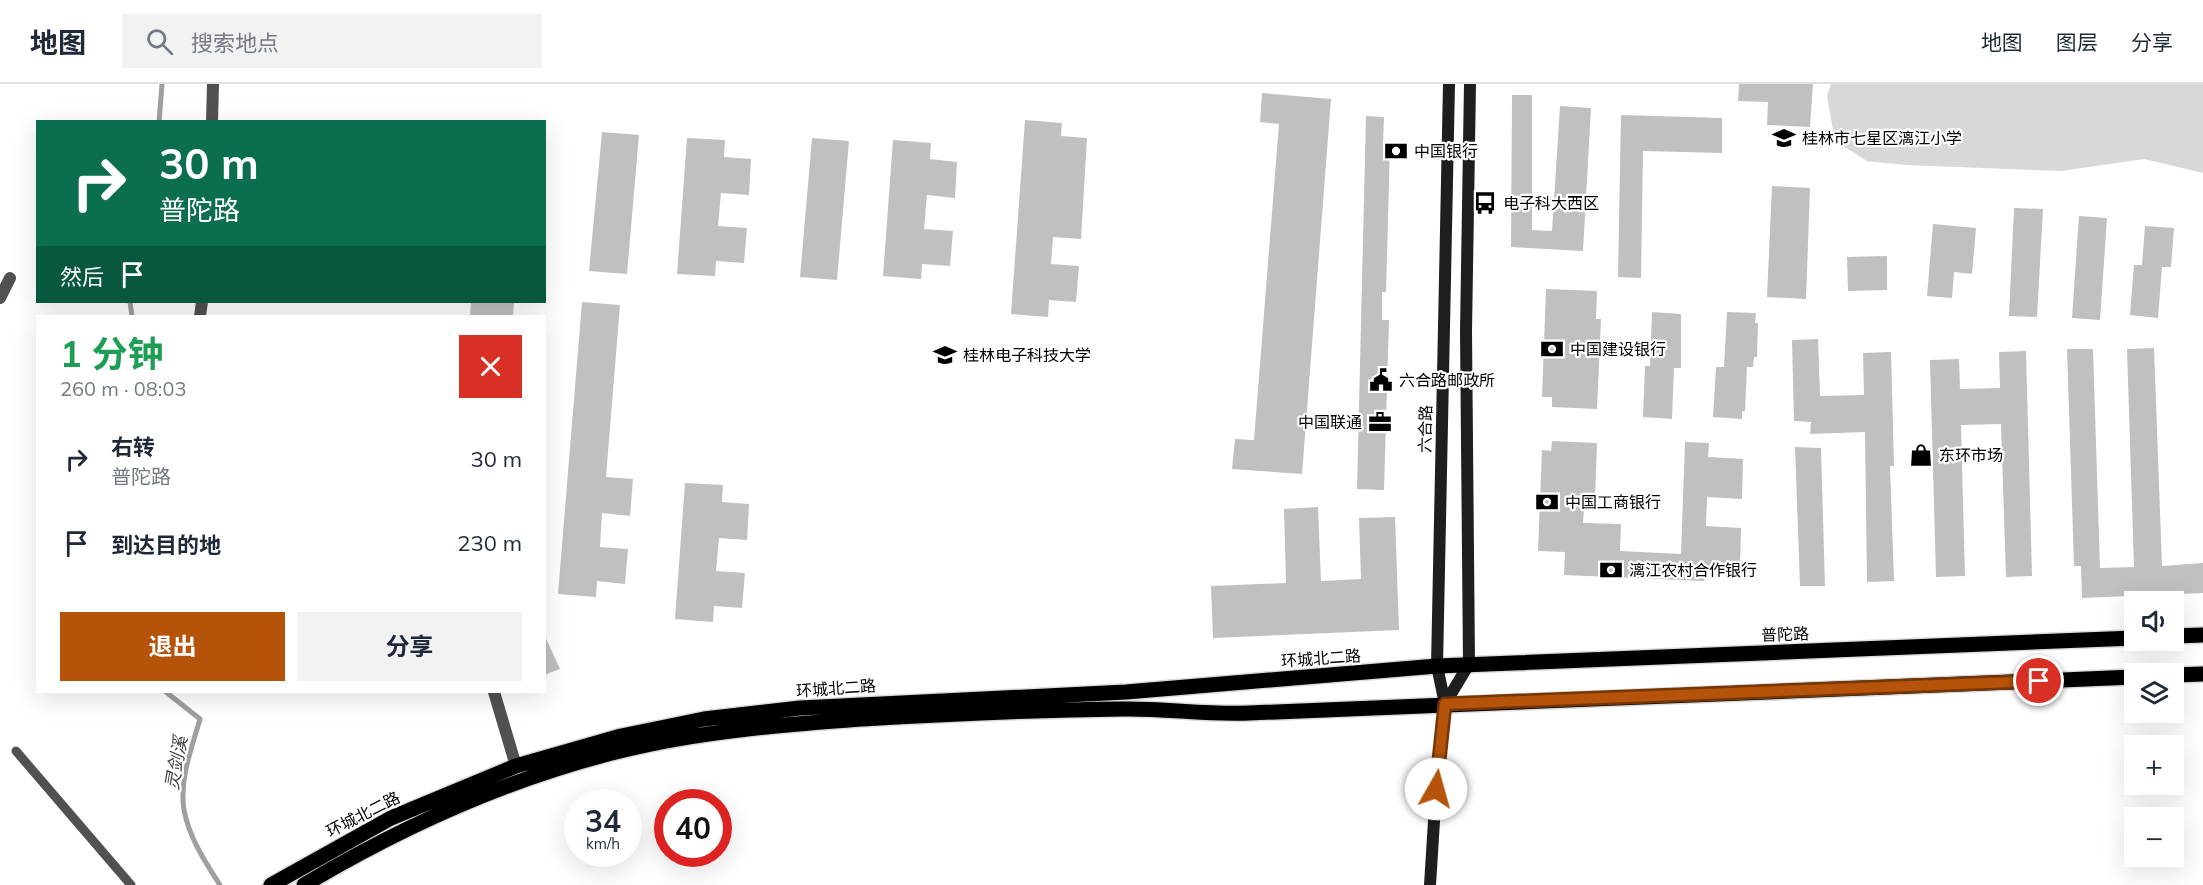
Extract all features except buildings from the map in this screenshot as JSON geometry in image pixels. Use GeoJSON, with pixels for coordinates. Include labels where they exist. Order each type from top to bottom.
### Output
{"type":"FeatureCollection","features":[{"type":"Feature","properties":{"kind":"main road","name":"六合路"},"geometry":{"type":"LineString","coordinates":[[1445,704],[1437,666],[1449,84]]}},
{"type":"Feature","properties":{"kind":"main road"},"geometry":{"type":"LineString","coordinates":[[1430,885],[1436,789],[1445,704],[1470,664],[1466,331],[1470,84]]}},
{"type":"Feature","properties":{"kind":"main road"},"geometry":{"type":"LineString","coordinates":[[2184,636],[2203,635]]}},
{"type":"Feature","properties":{"kind":"main road","name":"普陀路"},"geometry":{"type":"LineString","coordinates":[[1437,666],[2124,638]]}},
{"type":"Feature","properties":{"kind":"main road","name":"环城北二路"},"geometry":{"type":"LineString","coordinates":[[271,885],[391,818],[516,766],[621,736],[704,719],[800,708],[1126,692],[1437,666]]}},
{"type":"Feature","properties":{"kind":"main road"},"geometry":{"type":"LineString","coordinates":[[2184,675],[2203,674]]}},
{"type":"Feature","properties":{"kind":"main road"},"geometry":{"type":"LineString","coordinates":[[1445,704],[2124,677]]}},
{"type":"Feature","properties":{"kind":"main road","name":"环城北二路"},"geometry":{"type":"LineString","coordinates":[[304,885],[398,834],[463,804],[541,774],[624,750],[707,734],[802,723],[1008,712],[1125,708],[1209,714],[1445,704]]}},
{"type":"Feature","properties":{"kind":"street"},"geometry":{"type":"LineString","coordinates":[[212,120],[213,84]]}},
{"type":"Feature","properties":{"kind":"street"},"geometry":{"type":"LineString","coordinates":[[0,298],[10,278]]}},
{"type":"Feature","properties":{"kind":"street"},"geometry":{"type":"LineString","coordinates":[[494,693],[516,766]]}},
{"type":"Feature","properties":{"kind":"lane"},"geometry":{"type":"LineString","coordinates":[[16,751],[131,885]]}},
{"type":"Feature","properties":{"kind":"shaded area"},"geometry":{"type":"Polygon","coordinates":[[[1831,84],[2203,84],[2203,173],[2144,159],[2061,171],[1906,165],[1867,161],[1835,141],[1827,96],[1831,84]]]}},
{"type":"Feature","properties":{"kind":"waterway","name":"灵剑溪"},"geometry":{"type":"LineString","coordinates":[[159,120],[162,84]]}},
{"type":"Feature","properties":{"kind":"waterway","name":"灵剑溪"},"geometry":{"type":"LineString","coordinates":[[130,303],[132,315]]}},
{"type":"Feature","properties":{"kind":"waterway","name":"灵剑溪"},"geometry":{"type":"LineString","coordinates":[[167,693],[200,719],[185,775],[184,810],[194,840],[220,885]]}},
{"type":"Feature","properties":{"kind":"place","name":"桂林市七星区漓江小学"},"geometry":{"type":"Point","coordinates":[1784,138]}},
{"type":"Feature","properties":{"kind":"place","name":"中国银行"},"geometry":{"type":"Point","coordinates":[1396,151]}},
{"type":"Feature","properties":{"kind":"place","name":"电子科大西区"},"geometry":{"type":"Point","coordinates":[1485,203]}},
{"type":"Feature","properties":{"kind":"place","name":"中国建设银行"},"geometry":{"type":"Point","coordinates":[1552,349]}},
{"type":"Feature","properties":{"kind":"place","name":"桂林电子科技大学"},"geometry":{"type":"Point","coordinates":[945,355]}},
{"type":"Feature","properties":{"kind":"place","name":"六合路邮政所"},"geometry":{"type":"Point","coordinates":[1381,380]}},
{"type":"Feature","properties":{"kind":"place","name":"中国联通"},"geometry":{"type":"Point","coordinates":[1380,422]}},
{"type":"Feature","properties":{"kind":"place","name":"东环市场"},"geometry":{"type":"Point","coordinates":[1921,455]}},
{"type":"Feature","properties":{"kind":"place","name":"中国工商银行"},"geometry":{"type":"Point","coordinates":[1547,502]}},
{"type":"Feature","properties":{"kind":"place","name":"漓江农村合作银行"},"geometry":{"type":"Point","coordinates":[1611,570]}},
{"type":"Feature","properties":{"kind":"route"},"geometry":{"type":"LineString","coordinates":[[1436,789],[1445,704],[2039,681]]}}]}
